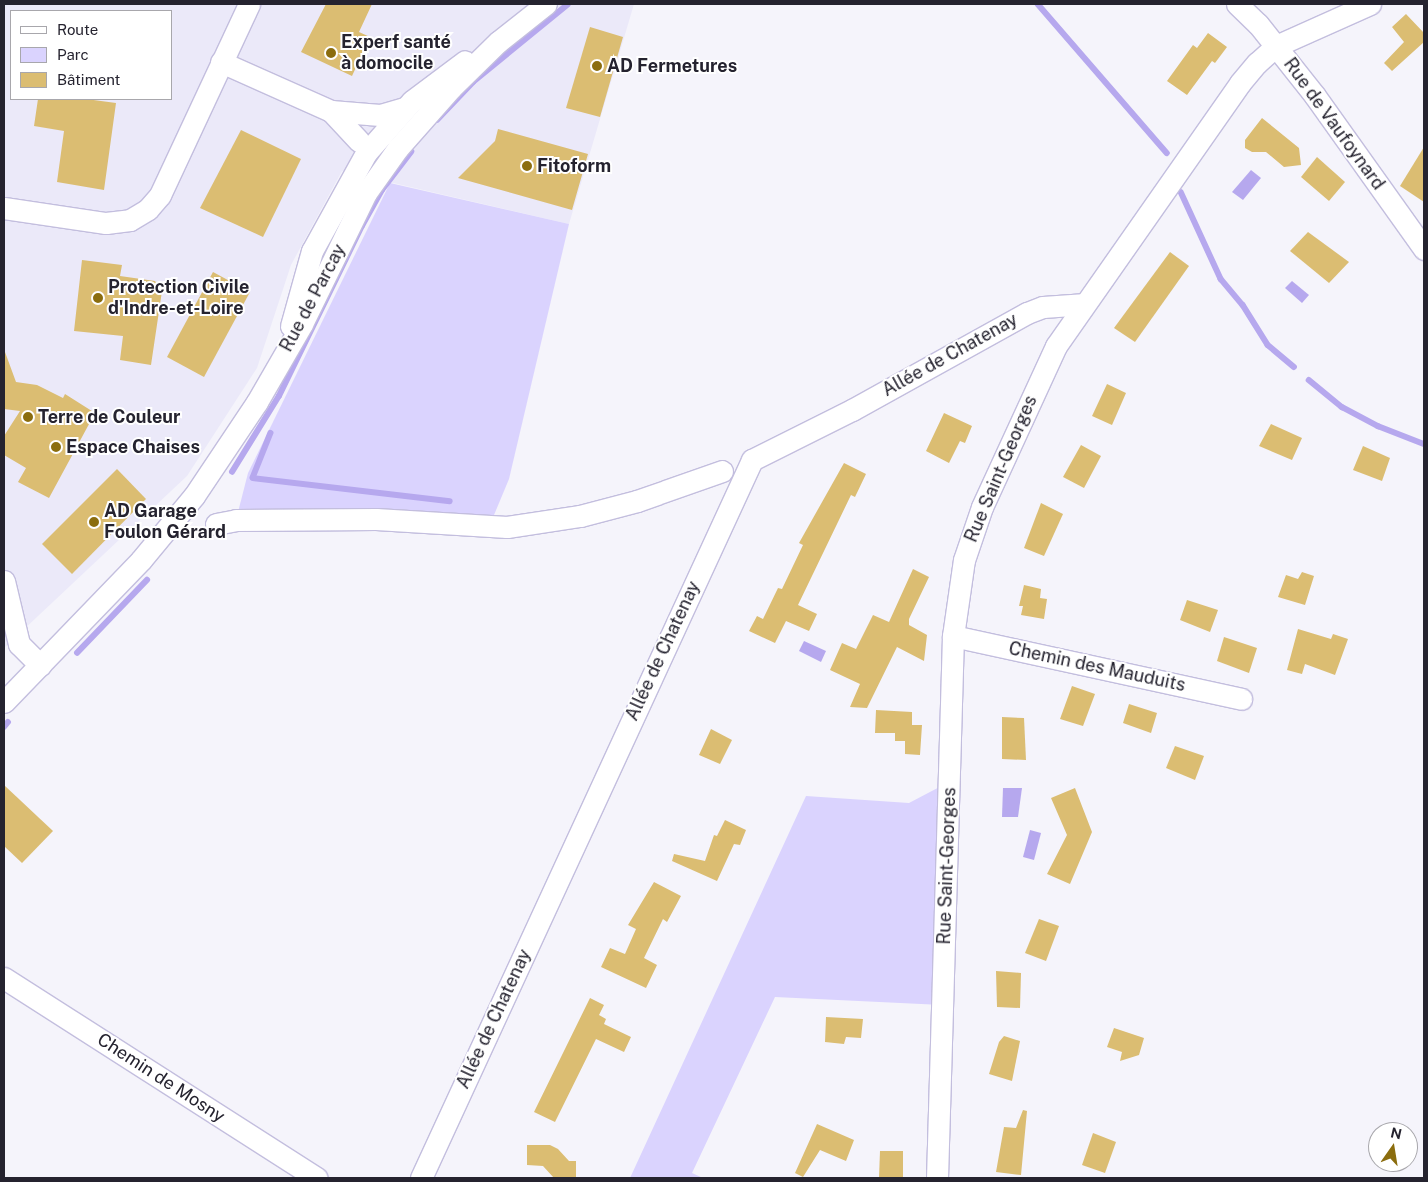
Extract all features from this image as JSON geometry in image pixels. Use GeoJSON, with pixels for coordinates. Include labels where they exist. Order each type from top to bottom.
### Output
{"type":"FeatureCollection","features":[{"type":"Feature","properties":{"kind":"street"},"geometry":{"type":"LineString","coordinates":[[4,208],[106,223],[118,223],[140,216],[160,195],[249,4]]}},
{"type":"Feature","properties":{"kind":"street","name":"Rue de Parcay"},"geometry":{"type":"LineString","coordinates":[[280,359],[312,252],[373,144],[406,107],[437,80],[498,42],[546,4]]}},
{"type":"Feature","properties":{"kind":"street","name":"Rue de Vaufoynard"},"geometry":{"type":"LineString","coordinates":[[1237,4],[1276,46],[1366,163],[1400,218],[1424,248]]}},
{"type":"Feature","properties":{"kind":"street","name":"Rue Saint-Georges"},"geometry":{"type":"LineString","coordinates":[[937,1178],[953,636],[964,560],[982,507],[1048,361],[1082,304],[1137,232],[1240,82],[1256,62],[1276,46],[1370,4]]}},
{"type":"Feature","properties":{"kind":"street","name":"Rue de Parcay"},"geometry":{"type":"LineString","coordinates":[[280,359],[366,194],[410,134],[498,42]]}},
{"type":"Feature","properties":{"kind":"street"},"geometry":{"type":"LineString","coordinates":[[221,62],[331,111],[373,144]]}},
{"type":"Feature","properties":{"kind":"street"},"geometry":{"type":"LineString","coordinates":[[331,111],[362,115],[389,114],[406,107]]}},
{"type":"Feature","properties":{"kind":"street"},"geometry":{"type":"LineString","coordinates":[[332,260],[373,144],[362,115]]}},
{"type":"Feature","properties":{"kind":"street"},"geometry":{"type":"LineString","coordinates":[[373,144],[410,134]]}},
{"type":"Feature","properties":{"kind":"street","name":"Allée de Chatenay"},"geometry":{"type":"LineString","coordinates":[[420,1178],[752,460],[852,410],[1027,313],[1043,307],[1082,304]]}},
{"type":"Feature","properties":{"kind":"street"},"geometry":{"type":"LineString","coordinates":[[4,702],[169,528],[227,449],[280,359]]}},
{"type":"Feature","properties":{"kind":"street"},"geometry":{"type":"LineString","coordinates":[[216,524],[236,520],[376,519],[507,527],[608,508],[752,460]]}},
{"type":"Feature","properties":{"kind":"street"},"geometry":{"type":"LineString","coordinates":[[4,581],[19,644],[40,664]]}},
{"type":"Feature","properties":{"kind":"street","name":"Chemin des Mauduits"},"geometry":{"type":"LineString","coordinates":[[953,636],[1241,699]]}},
{"type":"Feature","properties":{"kind":"street","name":"Chemin de Mosny"},"geometry":{"type":"LineString","coordinates":[[4,978],[317,1178]]}},
{"type":"Feature","properties":{"kind":"shaded area"},"geometry":{"type":"Polygon","coordinates":[[[4,4],[634,4],[569,224],[342,171],[291,265],[257,368],[187,476],[4,648],[4,4]]]}},
{"type":"Feature","properties":{"kind":"shaded area"},"geometry":{"type":"Polygon","coordinates":[[[1251,170],[1261,178],[1243,200],[1232,192],[1251,170]]]}},
{"type":"Feature","properties":{"kind":"shaded area"},"geometry":{"type":"Polygon","coordinates":[[[1292,281],[1309,295],[1302,303],[1285,288],[1292,281]]]}},
{"type":"Feature","properties":{"kind":"shaded area"},"geometry":{"type":"Polygon","coordinates":[[[804,641],[826,651],[821,662],[799,651],[804,641]]]}},
{"type":"Feature","properties":{"kind":"shaded area"},"geometry":{"type":"Polygon","coordinates":[[[1003,788],[1022,788],[1018,817],[1002,817],[1003,788]]]}},
{"type":"Feature","properties":{"kind":"shaded area"},"geometry":{"type":"Polygon","coordinates":[[[1030,830],[1041,833],[1034,860],[1023,857],[1030,830]]]}},
{"type":"Feature","properties":{"kind":"green space"},"geometry":{"type":"Polygon","coordinates":[[[390,183],[569,224],[509,479],[489,527],[236,520],[248,473],[390,183]]]}},
{"type":"Feature","properties":{"kind":"green space"},"geometry":{"type":"Polygon","coordinates":[[[949,782],[942,1005],[775,997],[692,1173],[703,1178],[630,1178],[806,796],[909,803],[949,782]]]}},
{"type":"Feature","properties":{"kind":"building"},"geometry":{"type":"Polygon","coordinates":[[[326,4],[372,4],[359,32],[370,37],[352,76],[301,52],[326,4]]]}},
{"type":"Feature","properties":{"kind":"building"},"geometry":{"type":"Polygon","coordinates":[[[1406,14],[1424,33],[1424,42],[1392,71],[1384,63],[1404,42],[1392,27],[1406,14]]]}},
{"type":"Feature","properties":{"kind":"building","name":"AD Fermetures"},"geometry":{"type":"Polygon","coordinates":[[[590,27],[623,37],[600,117],[566,108],[590,27]]]}},
{"type":"Feature","properties":{"kind":"building"},"geometry":{"type":"Polygon","coordinates":[[[1208,33],[1227,47],[1215,63],[1212,61],[1187,95],[1167,81],[1193,45],[1197,48],[1208,33]]]}},
{"type":"Feature","properties":{"kind":"building"},"geometry":{"type":"Polygon","coordinates":[[[38,100],[94,100],[116,103],[104,190],[57,182],[64,131],[34,126],[38,100]]]}},
{"type":"Feature","properties":{"kind":"building"},"geometry":{"type":"Polygon","coordinates":[[[1262,118],[1299,148],[1301,165],[1284,167],[1266,152],[1252,152],[1245,148],[1245,140],[1262,118]]]}},
{"type":"Feature","properties":{"kind":"building","name":"Fitoform"},"geometry":{"type":"Polygon","coordinates":[[[498,129],[588,154],[572,210],[458,178],[495,141],[498,129]]]}},
{"type":"Feature","properties":{"kind":"building"},"geometry":{"type":"Polygon","coordinates":[[[241,130],[301,159],[263,237],[200,208],[241,130]]]}},
{"type":"Feature","properties":{"kind":"building"},"geometry":{"type":"Polygon","coordinates":[[[1424,147],[1424,202],[1400,186],[1424,147]]]}},
{"type":"Feature","properties":{"kind":"building"},"geometry":{"type":"Polygon","coordinates":[[[1317,157],[1345,182],[1329,201],[1301,177],[1317,157]]]}},
{"type":"Feature","properties":{"kind":"building"},"geometry":{"type":"Polygon","coordinates":[[[1308,232],[1349,262],[1329,283],[1290,251],[1308,232]]]}},
{"type":"Feature","properties":{"kind":"building"},"geometry":{"type":"Polygon","coordinates":[[[1170,252],[1189,266],[1135,342],[1114,328],[1170,252]]]}},
{"type":"Feature","properties":{"kind":"building"},"geometry":{"type":"Polygon","coordinates":[[[82,260],[122,265],[120,276],[155,281],[162,291],[151,365],[120,360],[123,336],[74,331],[82,260]]]}},
{"type":"Feature","properties":{"kind":"building"},"geometry":{"type":"Polygon","coordinates":[[[213,272],[250,292],[204,377],[167,357],[213,272]]]}},
{"type":"Feature","properties":{"kind":"building"},"geometry":{"type":"Polygon","coordinates":[[[5,352],[16,382],[37,385],[63,398],[65,394],[95,413],[49,498],[18,482],[26,468],[4,455],[4,436],[20,411],[4,409],[5,352]]]}},
{"type":"Feature","properties":{"kind":"building"},"geometry":{"type":"Polygon","coordinates":[[[1107,384],[1126,393],[1112,425],[1092,416],[1107,384]]]}},
{"type":"Feature","properties":{"kind":"building"},"geometry":{"type":"Polygon","coordinates":[[[944,413],[972,426],[965,443],[960,441],[949,463],[926,451],[944,413]]]}},
{"type":"Feature","properties":{"kind":"building"},"geometry":{"type":"Polygon","coordinates":[[[1271,424],[1302,438],[1292,460],[1259,446],[1271,424]]]}},
{"type":"Feature","properties":{"kind":"building"},"geometry":{"type":"Polygon","coordinates":[[[1081,445],[1101,456],[1084,488],[1063,477],[1081,445]]]}},
{"type":"Feature","properties":{"kind":"building"},"geometry":{"type":"Polygon","coordinates":[[[1363,446],[1390,458],[1382,481],[1353,470],[1363,446]]]}},
{"type":"Feature","properties":{"kind":"building"},"geometry":{"type":"Polygon","coordinates":[[[844,463],[866,474],[855,497],[851,495],[798,605],[817,614],[809,631],[786,621],[775,643],[749,631],[757,616],[763,619],[778,588],[782,589],[803,545],[799,543],[844,463]]]}},
{"type":"Feature","properties":{"kind":"building","name":"AD Garage Foulon Gérard"},"geometry":{"type":"Polygon","coordinates":[[[117,469],[146,499],[72,574],[42,544],[117,469]]]}},
{"type":"Feature","properties":{"kind":"building"},"geometry":{"type":"Polygon","coordinates":[[[1041,503],[1063,514],[1044,556],[1024,548],[1041,503]]]}},
{"type":"Feature","properties":{"kind":"building"},"geometry":{"type":"Polygon","coordinates":[[[913,569],[929,577],[909,619],[909,625],[927,635],[924,661],[897,647],[867,708],[850,707],[860,684],[830,670],[842,643],[856,649],[873,615],[889,622],[913,569]]]}},
{"type":"Feature","properties":{"kind":"building"},"geometry":{"type":"Polygon","coordinates":[[[1302,572],[1314,576],[1305,605],[1278,597],[1286,575],[1298,579],[1302,572]]]}},
{"type":"Feature","properties":{"kind":"building"},"geometry":{"type":"Polygon","coordinates":[[[1024,585],[1041,589],[1040,598],[1047,599],[1044,619],[1021,615],[1023,606],[1019,606],[1024,585]]]}},
{"type":"Feature","properties":{"kind":"building"},"geometry":{"type":"Polygon","coordinates":[[[1187,600],[1218,610],[1210,632],[1180,620],[1187,600]]]}},
{"type":"Feature","properties":{"kind":"building"},"geometry":{"type":"Polygon","coordinates":[[[1298,629],[1331,639],[1333,634],[1348,639],[1335,675],[1305,664],[1302,674],[1287,670],[1298,629]]]}},
{"type":"Feature","properties":{"kind":"building"},"geometry":{"type":"Polygon","coordinates":[[[1224,637],[1257,648],[1249,673],[1217,661],[1224,637]]]}},
{"type":"Feature","properties":{"kind":"building"},"geometry":{"type":"Polygon","coordinates":[[[1072,686],[1095,694],[1083,726],[1060,719],[1072,686]]]}},
{"type":"Feature","properties":{"kind":"building"},"geometry":{"type":"Polygon","coordinates":[[[1129,704],[1157,713],[1151,733],[1123,723],[1129,704]]]}},
{"type":"Feature","properties":{"kind":"building"},"geometry":{"type":"Polygon","coordinates":[[[876,710],[912,712],[912,725],[922,725],[920,755],[905,754],[905,741],[895,741],[895,733],[875,733],[876,710]]]}},
{"type":"Feature","properties":{"kind":"building"},"geometry":{"type":"Polygon","coordinates":[[[1002,717],[1024,718],[1026,760],[1002,759],[1002,717]]]}},
{"type":"Feature","properties":{"kind":"building"},"geometry":{"type":"Polygon","coordinates":[[[711,729],[732,740],[720,764],[699,755],[711,729]]]}},
{"type":"Feature","properties":{"kind":"building"},"geometry":{"type":"Polygon","coordinates":[[[1175,746],[1204,756],[1195,780],[1166,768],[1175,746]]]}},
{"type":"Feature","properties":{"kind":"building"},"geometry":{"type":"Polygon","coordinates":[[[4,785],[53,831],[22,863],[4,846],[4,785]]]}},
{"type":"Feature","properties":{"kind":"building"},"geometry":{"type":"Polygon","coordinates":[[[1075,788],[1092,832],[1070,884],[1047,874],[1067,835],[1051,798],[1075,788]]]}},
{"type":"Feature","properties":{"kind":"building"},"geometry":{"type":"Polygon","coordinates":[[[725,820],[746,830],[740,845],[734,844],[717,881],[672,861],[674,854],[705,861],[714,835],[717,836],[725,820]]]}},
{"type":"Feature","properties":{"kind":"building"},"geometry":{"type":"Polygon","coordinates":[[[654,882],[681,896],[667,922],[663,919],[644,958],[657,965],[646,988],[601,967],[610,948],[625,954],[636,929],[628,925],[654,882]]]}},
{"type":"Feature","properties":{"kind":"building"},"geometry":{"type":"Polygon","coordinates":[[[1039,919],[1059,926],[1046,961],[1025,953],[1039,919]]]}},
{"type":"Feature","properties":{"kind":"building"},"geometry":{"type":"Polygon","coordinates":[[[996,971],[1021,973],[1020,1008],[997,1007],[996,971]]]}},
{"type":"Feature","properties":{"kind":"building"},"geometry":{"type":"Polygon","coordinates":[[[590,998],[604,1005],[599,1015],[606,1019],[604,1024],[631,1037],[624,1052],[596,1039],[555,1122],[534,1112],[590,998]]]}},
{"type":"Feature","properties":{"kind":"building"},"geometry":{"type":"Polygon","coordinates":[[[826,1017],[863,1019],[861,1038],[846,1037],[844,1044],[825,1042],[826,1017]]]}},
{"type":"Feature","properties":{"kind":"building"},"geometry":{"type":"Polygon","coordinates":[[[1114,1028],[1144,1038],[1139,1055],[1120,1061],[1122,1052],[1107,1047],[1114,1028]]]}},
{"type":"Feature","properties":{"kind":"building"},"geometry":{"type":"Polygon","coordinates":[[[1004,1036],[1020,1041],[1012,1081],[989,1074],[999,1042],[1004,1036]]]}},
{"type":"Feature","properties":{"kind":"building"},"geometry":{"type":"Polygon","coordinates":[[[1023,1110],[1027,1111],[1021,1175],[996,1172],[1004,1127],[1016,1128],[1023,1110]]]}},
{"type":"Feature","properties":{"kind":"building"},"geometry":{"type":"Polygon","coordinates":[[[817,1124],[854,1140],[846,1161],[820,1150],[803,1177],[795,1173],[817,1124]]]}},
{"type":"Feature","properties":{"kind":"building"},"geometry":{"type":"Polygon","coordinates":[[[1093,1133],[1116,1142],[1105,1173],[1082,1165],[1093,1133]]]}},
{"type":"Feature","properties":{"kind":"building"},"geometry":{"type":"Polygon","coordinates":[[[527,1145],[550,1145],[558,1149],[569,1161],[576,1161],[576,1178],[554,1178],[543,1166],[527,1165],[527,1145]]]}},
{"type":"Feature","properties":{"kind":"building"},"geometry":{"type":"Polygon","coordinates":[[[880,1151],[903,1151],[903,1178],[879,1178],[880,1151]]]}},
{"type":"Feature","properties":{"kind":"waterway"},"geometry":{"type":"LineString","coordinates":[[1038,4],[1167,153]]}},
{"type":"Feature","properties":{"kind":"waterway"},"geometry":{"type":"LineString","coordinates":[[437,120],[473,82],[567,5]]}},
{"type":"Feature","properties":{"kind":"waterway"},"geometry":{"type":"LineString","coordinates":[[232,472],[279,396],[362,226],[382,190],[411,152]]}},
{"type":"Feature","properties":{"kind":"waterway"},"geometry":{"type":"LineString","coordinates":[[1181,192],[1221,279],[1243,305],[1268,345],[1294,367]]}},
{"type":"Feature","properties":{"kind":"waterway"},"geometry":{"type":"LineString","coordinates":[[1309,380],[1342,407],[1378,426],[1424,444]]}},
{"type":"Feature","properties":{"kind":"waterway"},"geometry":{"type":"LineString","coordinates":[[271,433],[253,478],[450,501]]}},
{"type":"Feature","properties":{"kind":"waterway"},"geometry":{"type":"LineString","coordinates":[[77,653],[147,580]]}},
{"type":"Feature","properties":{"kind":"waterway"},"geometry":{"type":"LineString","coordinates":[[4,727],[8,722]]}},
{"type":"Feature","properties":{"kind":"place","name":"Experf santé à domocile"},"geometry":{"type":"Point","coordinates":[331,53]}},
{"type":"Feature","properties":{"kind":"place","name":"AD Fermetures"},"geometry":{"type":"Point","coordinates":[597,66]}},
{"type":"Feature","properties":{"kind":"place","name":"Fitoform"},"geometry":{"type":"Point","coordinates":[527,166]}},
{"type":"Feature","properties":{"kind":"place","name":"Protection Civile d'Indre-et-Loire"},"geometry":{"type":"Point","coordinates":[98,298]}},
{"type":"Feature","properties":{"kind":"place","name":"Terre de Couleur"},"geometry":{"type":"Point","coordinates":[28,417]}},
{"type":"Feature","properties":{"kind":"place","name":"Espace Chaises"},"geometry":{"type":"Point","coordinates":[56,447]}},
{"type":"Feature","properties":{"kind":"place","name":"AD Garage Foulon Gérard"},"geometry":{"type":"Point","coordinates":[94,522]}}]}
